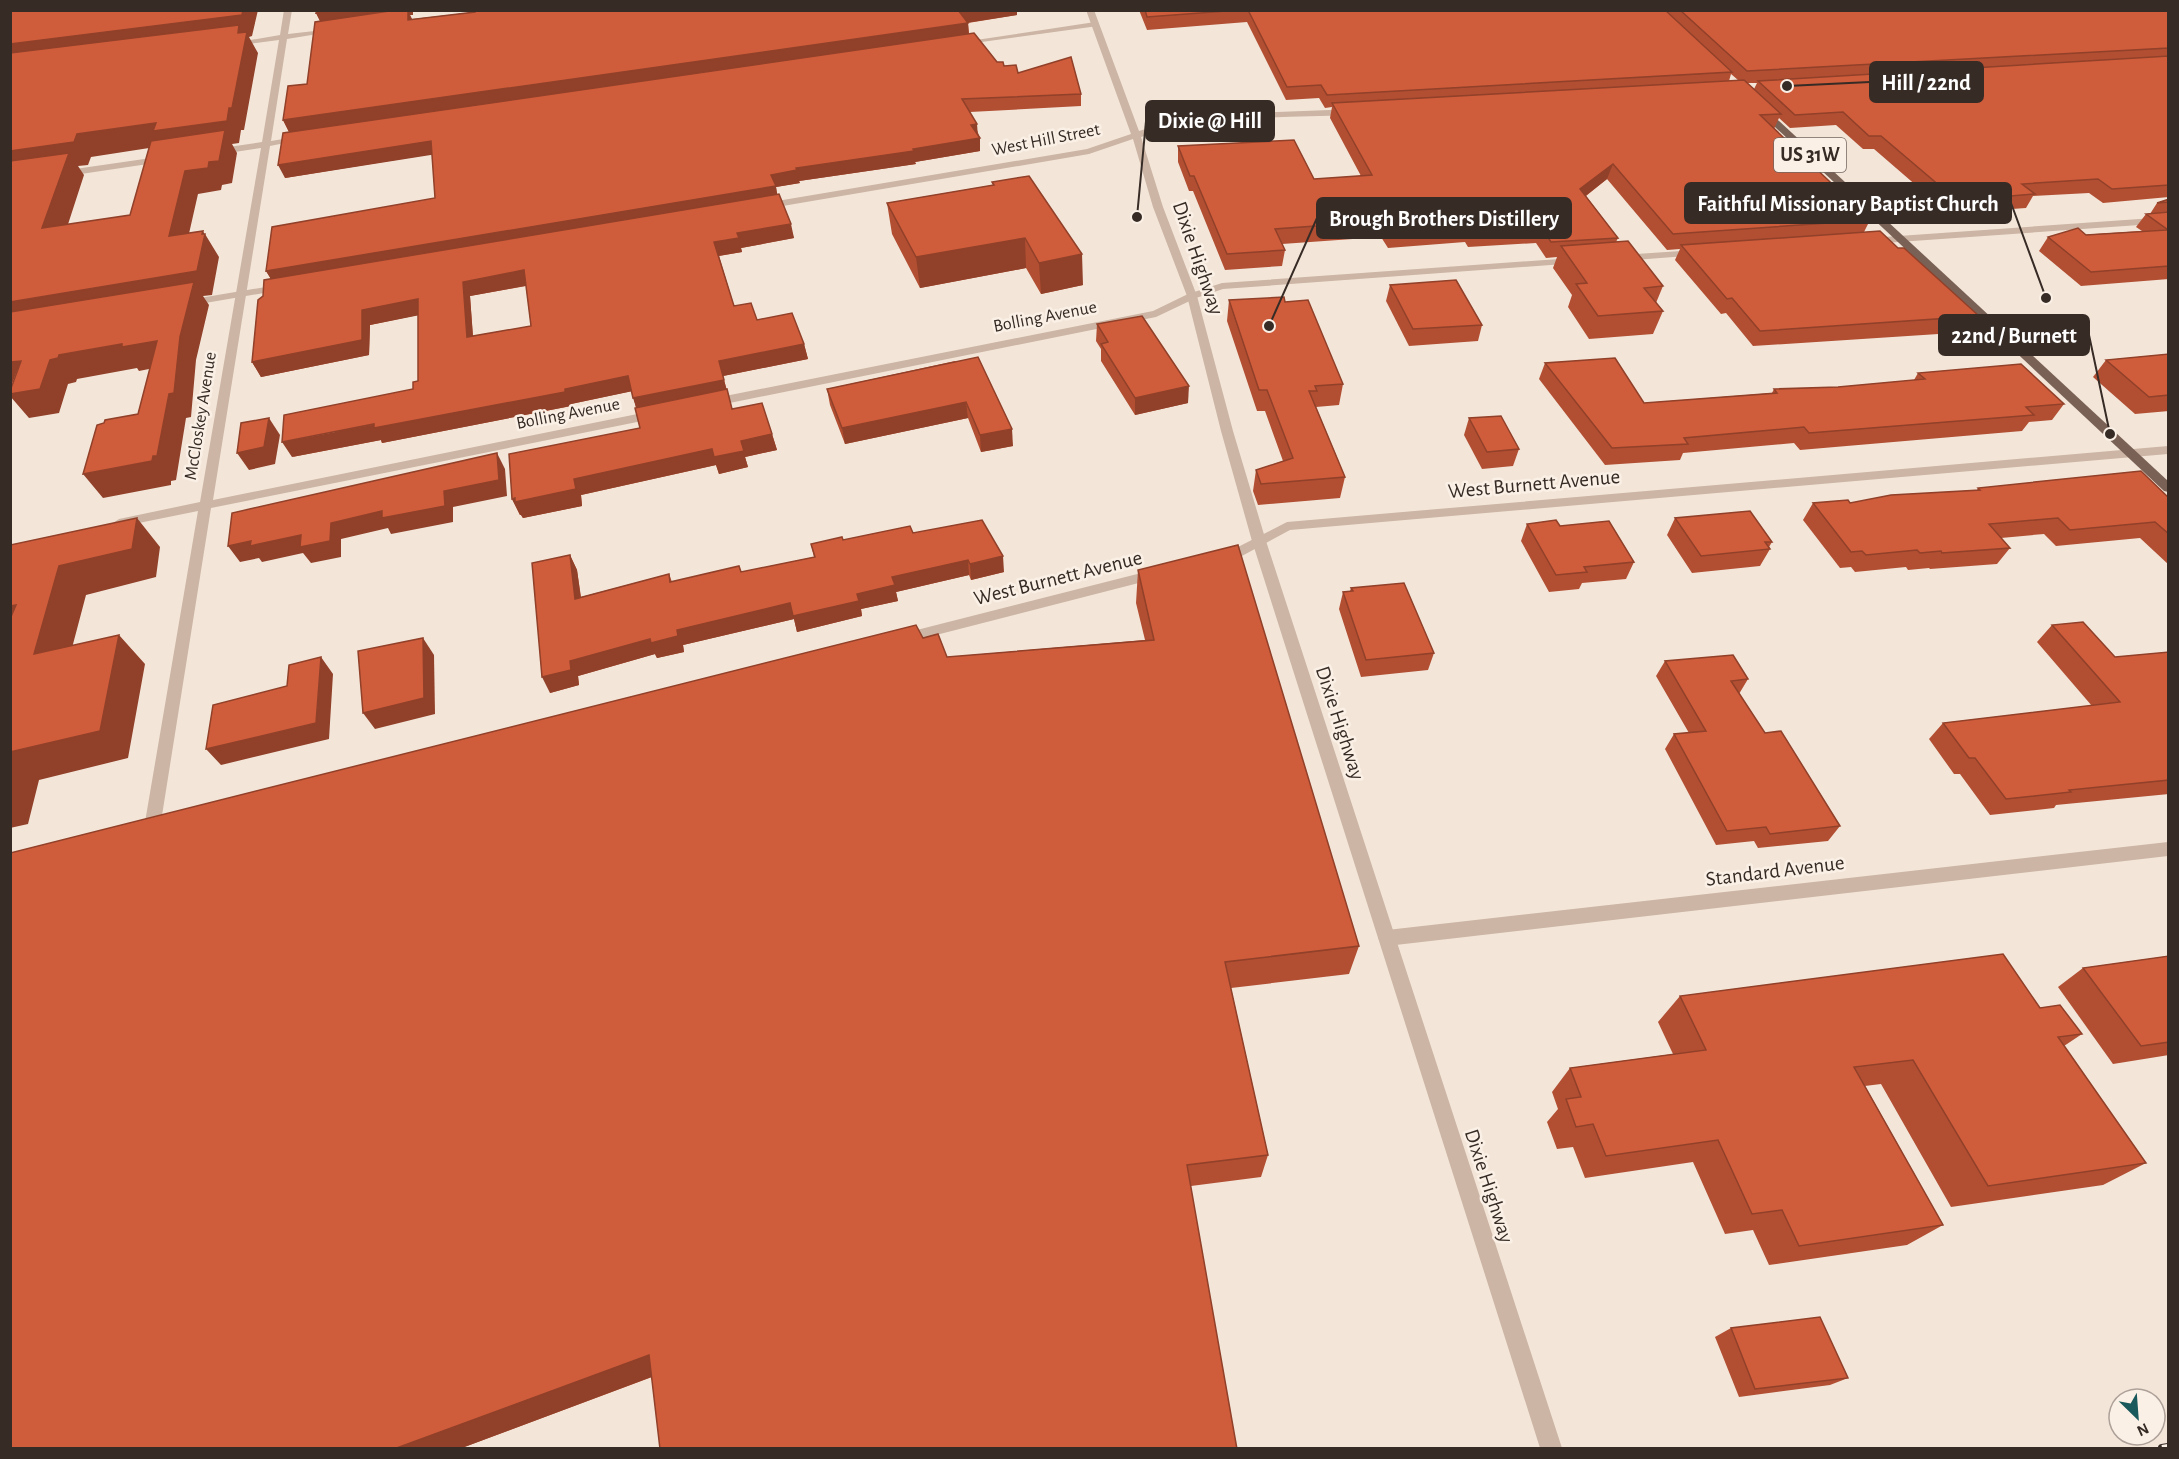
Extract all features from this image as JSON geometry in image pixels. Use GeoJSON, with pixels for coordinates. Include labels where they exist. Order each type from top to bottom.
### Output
{"type":"FeatureCollection","features":[{"type":"Feature","properties":{"kind":"main road","name":"US 31W"},"geometry":{"type":"LineString","coordinates":[[1756,105],[2169,488]]}},
{"type":"Feature","properties":{"kind":"street","name":"McCloskey Avenue"},"geometry":{"type":"LineString","coordinates":[[152,828],[288,10]]}},
{"type":"Feature","properties":{"kind":"street"},"geometry":{"type":"LineString","coordinates":[[953,44],[1092,17]]}},
{"type":"Feature","properties":{"kind":"street","name":"Dixie Highway"},"geometry":{"type":"LineString","coordinates":[[1092,17],[1135,135],[1158,207],[1192,296],[1227,431],[1259,541],[1551,1449]]}},
{"type":"Feature","properties":{"kind":"street"},"geometry":{"type":"LineString","coordinates":[[223,45],[340,30]]}},
{"type":"Feature","properties":{"kind":"street","name":"West Hill Street"},"geometry":{"type":"LineString","coordinates":[[755,208],[1089,151],[1164,126],[1361,111]]}},
{"type":"Feature","properties":{"kind":"street"},"geometry":{"type":"LineString","coordinates":[[207,153],[312,137]]}},
{"type":"Feature","properties":{"kind":"street"},"geometry":{"type":"LineString","coordinates":[[57,175],[172,158]]}},
{"type":"Feature","properties":{"kind":"street"},"geometry":{"type":"LineString","coordinates":[[1853,242],[2169,220]]}},
{"type":"Feature","properties":{"kind":"street"},"geometry":{"type":"LineString","coordinates":[[1606,259],[1712,252]]}},
{"type":"Feature","properties":{"kind":"street","name":"Bolling Avenue"},"geometry":{"type":"LineString","coordinates":[[694,407],[1156,314],[1192,296],[1222,286],[1582,261]]}},
{"type":"Feature","properties":{"kind":"street"},"geometry":{"type":"LineString","coordinates":[[182,304],[298,285]]}},
{"type":"Feature","properties":{"kind":"street","name":"Bolling Avenue"},"geometry":{"type":"LineString","coordinates":[[102,527],[670,411]]}},
{"type":"Feature","properties":{"kind":"street","name":"West Burnett Avenue"},"geometry":{"type":"LineString","coordinates":[[1211,560],[1234,554],[1287,526],[2169,450]]}},
{"type":"Feature","properties":{"kind":"street","name":"West Burnett Avenue"},"geometry":{"type":"LineString","coordinates":[[888,643],[1177,569]]}},
{"type":"Feature","properties":{"kind":"street","name":"Standard Avenue"},"geometry":{"type":"LineString","coordinates":[[1388,938],[2169,849]]}},
{"type":"Feature","properties":{"kind":"building"},"geometry":{"type":"Polygon","coordinates":[[[10,10],[243,10],[242,15],[10,44],[10,10]]]}},
{"type":"Feature","properties":{"kind":"building"},"geometry":{"type":"Polygon","coordinates":[[[317,10],[336,10],[316,13],[317,10]]]}},
{"type":"Feature","properties":{"kind":"building"},"geometry":{"type":"Polygon","coordinates":[[[408,10],[408,20],[475,12],[475,10],[958,10],[968,23],[283,120],[288,86],[307,84],[315,22],[408,10]]]}},
{"type":"Feature","properties":{"kind":"building"},"geometry":{"type":"Polygon","coordinates":[[[1145,10],[1240,10],[1147,17],[1145,10]]]}},
{"type":"Feature","properties":{"kind":"building"},"geometry":{"type":"Polygon","coordinates":[[[1248,10],[1665,10],[1732,72],[1327,95],[1321,85],[1287,87],[1248,10]]]}},
{"type":"Feature","properties":{"kind":"building"},"geometry":{"type":"Polygon","coordinates":[[[1680,10],[2169,10],[2169,48],[1747,71],[1680,10]]]}},
{"type":"Feature","properties":{"kind":"building"},"geometry":{"type":"Polygon","coordinates":[[[239,25],[238,33],[247,32],[232,108],[229,108],[227,121],[153,131],[156,123],[77,134],[74,142],[10,151],[10,53],[239,25]]]}},
{"type":"Feature","properties":{"kind":"building"},"geometry":{"type":"Polygon","coordinates":[[[974,33],[997,62],[1003,62],[1004,66],[1016,65],[1018,73],[1071,57],[1081,94],[962,99],[977,124],[971,125],[980,138],[913,149],[914,151],[796,168],[797,170],[771,175],[776,186],[266,271],[272,227],[435,198],[431,141],[278,165],[283,133],[974,33]]]}},
{"type":"Feature","properties":{"kind":"building"},"geometry":{"type":"Polygon","coordinates":[[[2169,56],[2169,185],[2112,189],[2098,179],[2022,184],[2035,194],[1963,200],[1953,192],[1947,192],[1881,136],[1869,136],[1843,112],[1795,115],[1758,81],[2169,56]]]}},
{"type":"Feature","properties":{"kind":"building"},"geometry":{"type":"Polygon","coordinates":[[[1744,80],[1781,114],[1760,115],[1870,220],[1673,234],[1613,164],[1580,189],[1618,238],[1551,242],[1541,227],[1472,232],[1469,227],[1391,232],[1385,221],[1275,229],[1285,250],[1227,254],[1194,176],[1190,176],[1178,146],[1294,140],[1314,179],[1372,175],[1332,103],[1744,80]]]}},
{"type":"Feature","properties":{"kind":"building"},"geometry":{"type":"Polygon","coordinates":[[[225,130],[219,161],[209,162],[208,168],[185,171],[169,236],[203,231],[202,234],[205,234],[197,271],[10,302],[10,161],[69,153],[42,228],[130,215],[151,141],[225,130]]]}},
{"type":"Feature","properties":{"kind":"building"},"geometry":{"type":"Polygon","coordinates":[[[1029,176],[1082,254],[1039,263],[1025,238],[916,257],[887,203],[994,185],[992,182],[1029,176]]]}},
{"type":"Feature","properties":{"kind":"building"},"geometry":{"type":"Polygon","coordinates":[[[779,194],[791,224],[737,233],[739,238],[714,242],[734,306],[751,303],[757,320],[792,313],[804,344],[719,361],[724,380],[633,398],[628,376],[565,389],[565,392],[374,428],[374,424],[282,442],[284,415],[413,389],[413,382],[418,381],[418,299],[362,310],[362,340],[252,362],[258,300],[263,296],[264,280],[779,194]],[[524,270],[463,282],[467,337],[531,326],[524,270]]]}},
{"type":"Feature","properties":{"kind":"building"},"geometry":{"type":"Polygon","coordinates":[[[2169,212],[2169,266],[2091,272],[2048,237],[2078,228],[2086,235],[2168,230],[2146,214],[2169,212]]]}},
{"type":"Feature","properties":{"kind":"building"},"geometry":{"type":"Polygon","coordinates":[[[1880,231],[1898,248],[1904,248],[1979,316],[1760,331],[1732,298],[1727,299],[1681,245],[1880,231]]]}},
{"type":"Feature","properties":{"kind":"building"},"geometry":{"type":"Polygon","coordinates":[[[1628,241],[1663,286],[1644,288],[1663,311],[1598,316],[1576,284],[1587,283],[1561,246],[1628,241]]]}},
{"type":"Feature","properties":{"kind":"building"},"geometry":{"type":"Polygon","coordinates":[[[1456,280],[1482,325],[1413,329],[1390,285],[1456,280]]]}},
{"type":"Feature","properties":{"kind":"building"},"geometry":{"type":"Polygon","coordinates":[[[194,282],[180,337],[174,393],[169,394],[157,456],[153,456],[152,461],[83,474],[97,425],[104,423],[105,420],[138,414],[157,341],[122,347],[122,344],[59,355],[58,358],[50,360],[40,389],[10,394],[21,361],[10,362],[10,312],[194,282]]]}},
{"type":"Feature","properties":{"kind":"building"},"geometry":{"type":"Polygon","coordinates":[[[1284,297],[1285,302],[1308,300],[1343,384],[1315,386],[1317,391],[1309,391],[1345,477],[1261,484],[1256,470],[1293,458],[1267,390],[1259,390],[1229,300],[1284,297]]]}},
{"type":"Feature","properties":{"kind":"building"},"geometry":{"type":"Polygon","coordinates":[[[1142,316],[1189,386],[1135,398],[1101,344],[1108,342],[1097,324],[1142,316]]]}},
{"type":"Feature","properties":{"kind":"building"},"geometry":{"type":"Polygon","coordinates":[[[2169,354],[2169,395],[2149,397],[2106,360],[2169,354]]]}},
{"type":"Feature","properties":{"kind":"building"},"geometry":{"type":"Polygon","coordinates":[[[978,357],[1012,429],[980,435],[966,402],[842,428],[827,389],[978,357]]]}},
{"type":"Feature","properties":{"kind":"building"},"geometry":{"type":"Polygon","coordinates":[[[1615,358],[1644,403],[1777,393],[1774,389],[1838,387],[1925,379],[1918,373],[2021,364],[2064,404],[2026,407],[2034,415],[1809,433],[1804,427],[1684,438],[1688,444],[1612,448],[1545,363],[1615,358]]]}},
{"type":"Feature","properties":{"kind":"building"},"geometry":{"type":"Polygon","coordinates":[[[727,389],[732,409],[762,403],[772,434],[741,441],[744,451],[714,457],[712,449],[574,479],[576,489],[515,502],[515,498],[512,499],[509,454],[640,428],[635,408],[727,389]]]}},
{"type":"Feature","properties":{"kind":"building"},"geometry":{"type":"Polygon","coordinates":[[[1501,416],[1519,449],[1487,452],[1469,418],[1501,416]]]}},
{"type":"Feature","properties":{"kind":"building"},"geometry":{"type":"Polygon","coordinates":[[[269,418],[264,447],[237,453],[241,423],[269,418]]]}},
{"type":"Feature","properties":{"kind":"building"},"geometry":{"type":"Polygon","coordinates":[[[497,453],[499,480],[444,491],[445,506],[382,518],[382,511],[331,523],[330,541],[300,547],[301,535],[250,546],[251,541],[228,546],[232,513],[497,453]]]}},
{"type":"Feature","properties":{"kind":"building"},"geometry":{"type":"Polygon","coordinates":[[[2141,471],[2169,498],[2169,534],[2155,522],[2070,530],[2058,518],[1989,524],[2010,548],[1942,553],[1941,551],[1920,553],[1917,550],[1866,555],[1862,551],[1851,552],[1813,503],[1848,500],[1850,503],[1891,495],[1980,490],[1978,488],[2141,471]]]}},
{"type":"Feature","properties":{"kind":"building"},"geometry":{"type":"Polygon","coordinates":[[[1750,511],[1772,542],[1765,542],[1770,549],[1701,556],[1675,518],[1750,511]]]}},
{"type":"Feature","properties":{"kind":"building"},"geometry":{"type":"Polygon","coordinates":[[[137,518],[132,549],[59,566],[34,654],[119,635],[100,731],[10,752],[10,619],[16,605],[10,606],[10,545],[137,518]]]}},
{"type":"Feature","properties":{"kind":"building"},"geometry":{"type":"Polygon","coordinates":[[[982,520],[1003,556],[970,564],[968,560],[892,577],[895,585],[857,594],[859,601],[793,616],[790,603],[677,630],[678,636],[651,643],[650,639],[570,661],[571,670],[542,677],[532,563],[570,555],[575,599],[669,574],[670,582],[739,566],[741,572],[815,557],[811,544],[842,537],[843,540],[910,526],[913,533],[982,520]]]}},
{"type":"Feature","properties":{"kind":"building"},"geometry":{"type":"Polygon","coordinates":[[[1556,520],[1560,526],[1609,521],[1634,562],[1584,567],[1587,572],[1556,575],[1527,524],[1556,520]]]}},
{"type":"Feature","properties":{"kind":"building"},"geometry":{"type":"Polygon","coordinates":[[[1238,545],[1359,946],[1225,962],[1268,1155],[1187,1165],[1237,1449],[660,1449],[649,1355],[394,1449],[10,1449],[10,853],[916,625],[923,638],[938,634],[947,657],[1154,640],[1138,570],[1238,545]]]}},
{"type":"Feature","properties":{"kind":"building"},"geometry":{"type":"Polygon","coordinates":[[[1404,583],[1434,653],[1366,660],[1343,592],[1353,591],[1351,588],[1404,583]]]}},
{"type":"Feature","properties":{"kind":"building"},"geometry":{"type":"Polygon","coordinates":[[[2083,622],[2115,657],[2169,652],[2169,780],[2006,799],[1975,758],[1969,758],[1943,723],[2120,702],[2052,625],[2083,622]]]}},
{"type":"Feature","properties":{"kind":"building"},"geometry":{"type":"Polygon","coordinates":[[[423,638],[424,698],[363,713],[358,651],[423,638]]]}},
{"type":"Feature","properties":{"kind":"building"},"geometry":{"type":"Polygon","coordinates":[[[1733,655],[1748,679],[1731,681],[1765,733],[1781,731],[1840,826],[1770,834],[1766,827],[1727,831],[1674,734],[1706,731],[1665,661],[1733,655]]]}},
{"type":"Feature","properties":{"kind":"building"},"geometry":{"type":"Polygon","coordinates":[[[321,657],[316,723],[206,749],[213,705],[287,686],[289,665],[321,657]]]}},
{"type":"Feature","properties":{"kind":"building"},"geometry":{"type":"Polygon","coordinates":[[[2003,954],[2040,1008],[2060,1005],[2082,1034],[2058,1037],[2146,1163],[1988,1186],[1913,1060],[1854,1067],[1943,1225],[1799,1246],[1782,1210],[1752,1214],[1718,1140],[1606,1156],[1593,1124],[1576,1127],[1566,1099],[1581,1097],[1570,1068],[1706,1050],[1680,996],[2003,954]]]}},
{"type":"Feature","properties":{"kind":"building"},"geometry":{"type":"Polygon","coordinates":[[[2169,956],[2169,1042],[2141,1046],[2083,968],[2169,956]]]}},
{"type":"Feature","properties":{"kind":"building"},"geometry":{"type":"Polygon","coordinates":[[[1820,1317],[1848,1378],[1755,1389],[1731,1328],[1820,1317]]]}},
{"type":"Feature","properties":{"kind":"railway"},"geometry":{"type":"LineString","coordinates":[[2162,1448],[2168,1447]]}},
{"type":"Feature","properties":{"kind":"place","name":"Hill / 22nd"},"geometry":{"type":"Point","coordinates":[1787,86]}},
{"type":"Feature","properties":{"kind":"place","name":"Dixie @ Hill"},"geometry":{"type":"Point","coordinates":[1137,217]}},
{"type":"Feature","properties":{"kind":"place","name":"Faithful Missionary Baptist Church"},"geometry":{"type":"Point","coordinates":[2046,298]}},
{"type":"Feature","properties":{"kind":"place","name":"Brough Brothers Distillery"},"geometry":{"type":"Point","coordinates":[1269,326]}},
{"type":"Feature","properties":{"kind":"place","name":"22nd / Burnett"},"geometry":{"type":"Point","coordinates":[2110,434]}}]}
